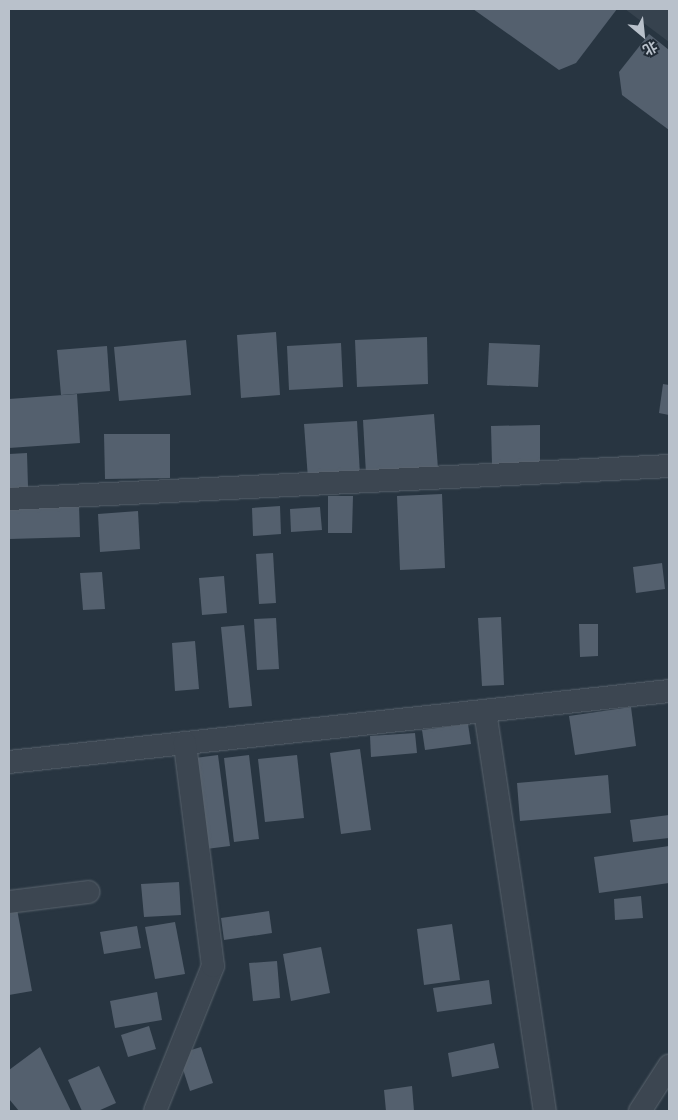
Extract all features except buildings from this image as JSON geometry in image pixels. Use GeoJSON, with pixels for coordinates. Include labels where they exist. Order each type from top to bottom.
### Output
{"type":"FeatureCollection","features":[{"type":"Feature","properties":{"kind":"street"},"geometry":{"type":"LineString","coordinates":[[9,499],[669,466]]}},
{"type":"Feature","properties":{"kind":"street"},"geometry":{"type":"LineString","coordinates":[[9,762],[669,692]]}},
{"type":"Feature","properties":{"kind":"street"},"geometry":{"type":"LineString","coordinates":[[485,711],[545,1111]]}},
{"type":"Feature","properties":{"kind":"street"},"geometry":{"type":"LineString","coordinates":[[154,1111],[213,966],[185,743]]}},
{"type":"Feature","properties":{"kind":"street"},"geometry":{"type":"LineString","coordinates":[[9,902],[88,892]]}},
{"type":"Feature","properties":{"kind":"street"},"geometry":{"type":"LineString","coordinates":[[640,1111],[669,1066]]}},
{"type":"Feature","properties":{"kind":"shaded area"},"geometry":{"type":"Polygon","coordinates":[[[625,9],[669,9],[669,42],[625,9]]]}}]}
